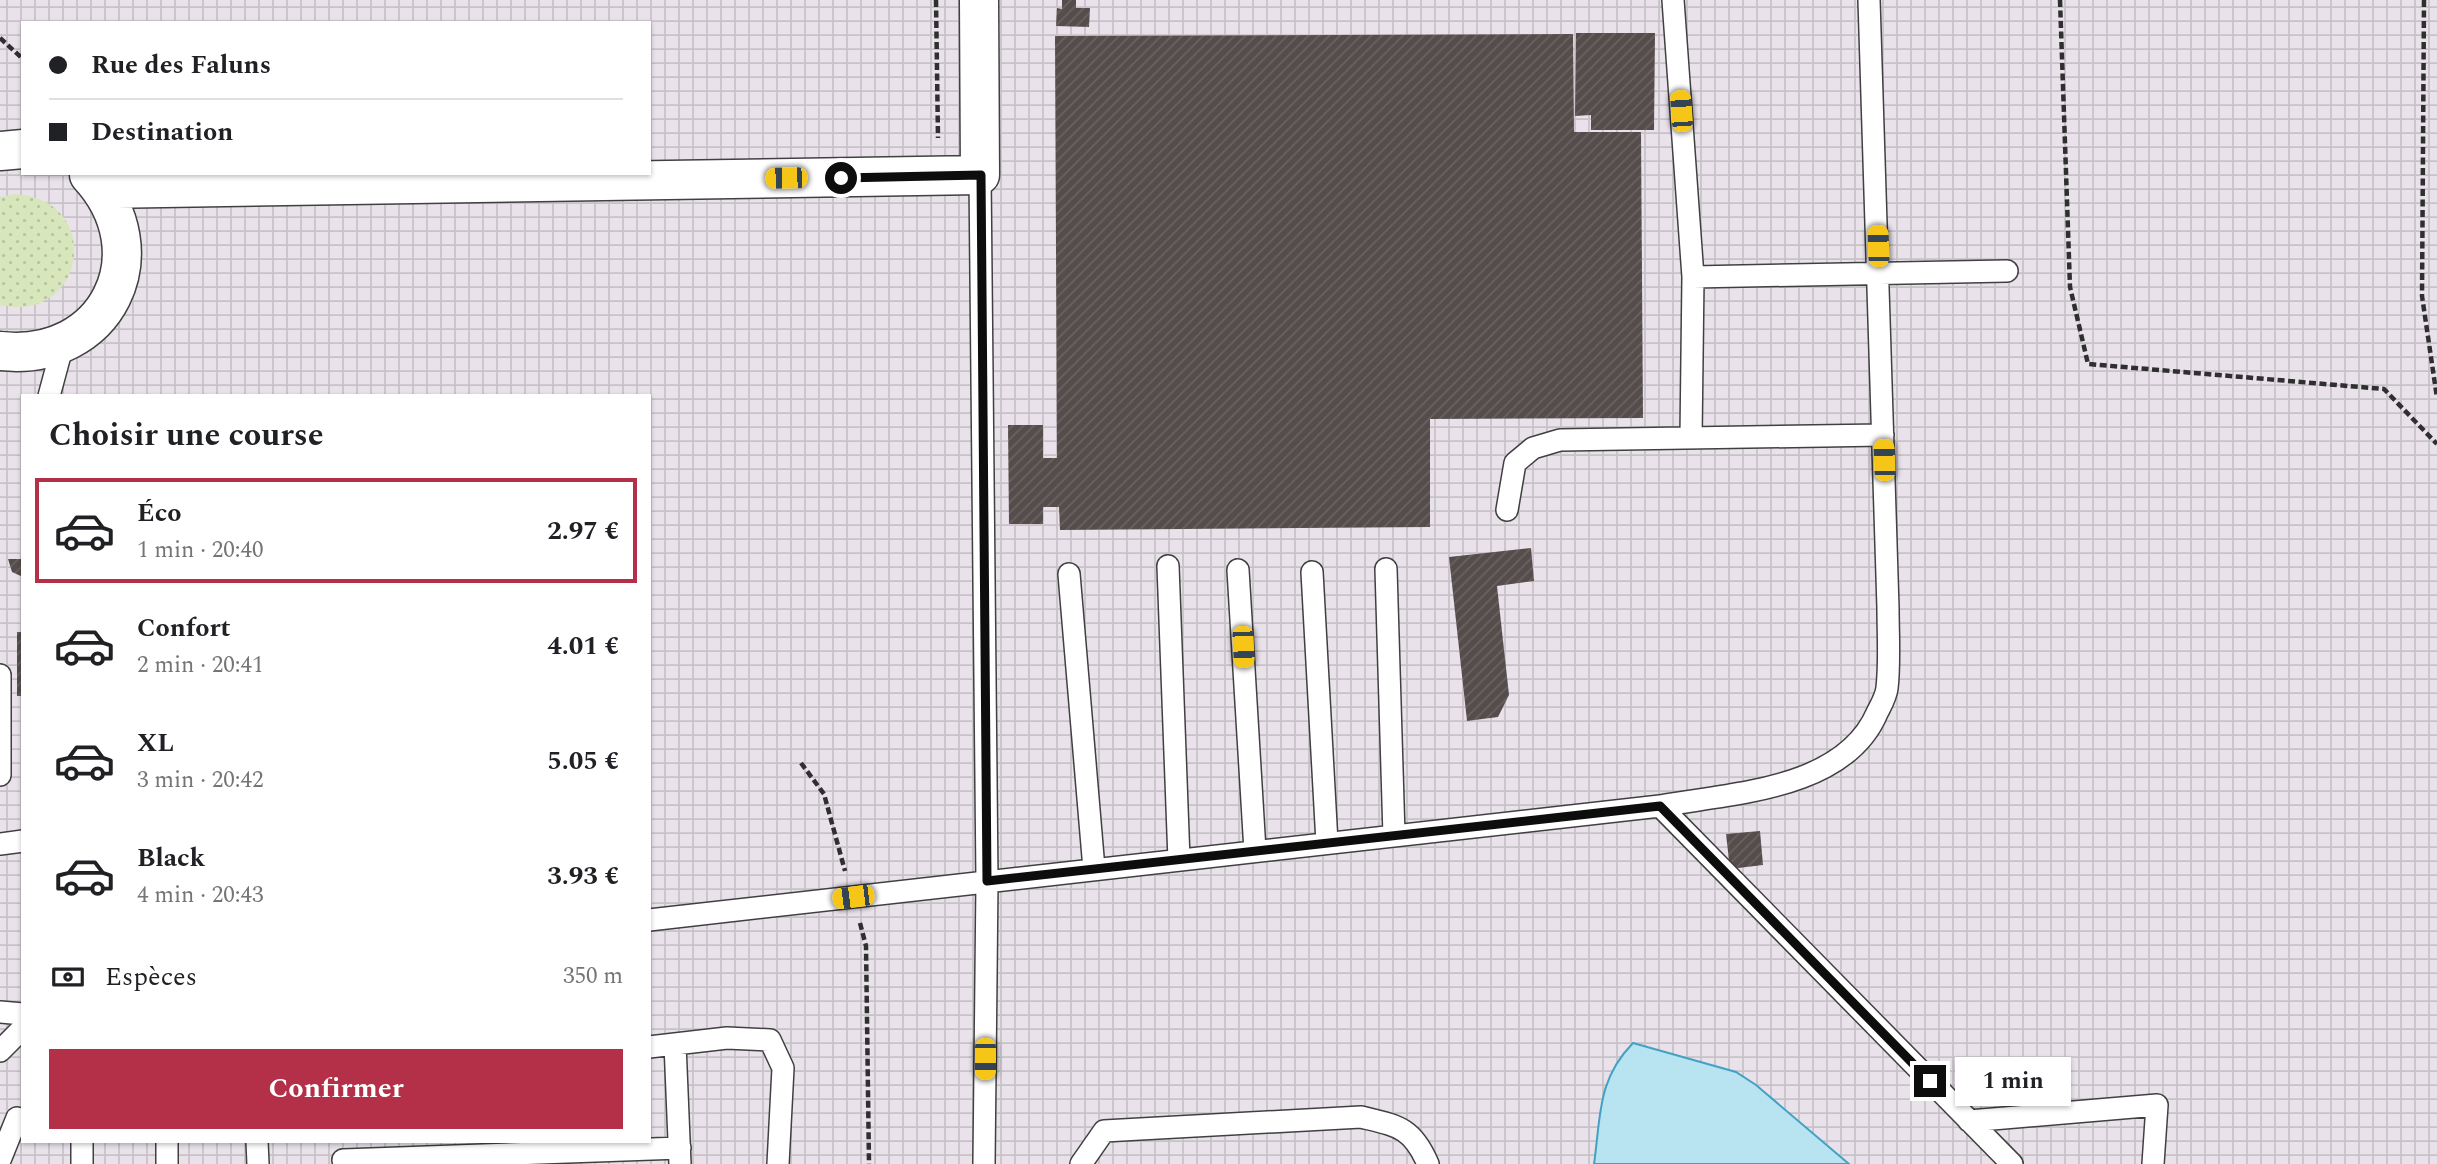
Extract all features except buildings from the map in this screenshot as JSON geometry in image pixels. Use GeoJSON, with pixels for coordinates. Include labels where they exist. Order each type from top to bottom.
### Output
{"type":"FeatureCollection","features":[{"type":"Feature","properties":{"kind":"street"},"geometry":{"type":"LineString","coordinates":[[95,181],[981,175],[979,0]]}},
{"type":"Feature","properties":{"kind":"street"},"geometry":{"type":"LineString","coordinates":[[0,151],[21,149]]}},
{"type":"Feature","properties":{"kind":"street"},"geometry":{"type":"LineString","coordinates":[[0,351],[41,351],[63,344],[97,319],[110,300],[119,278],[123,255],[121,231],[114,209],[95,181]]}},
{"type":"Feature","properties":{"kind":"lane"},"geometry":{"type":"LineString","coordinates":[[1673,0],[1693,276],[1691,437]]}},
{"type":"Feature","properties":{"kind":"lane"},"geometry":{"type":"LineString","coordinates":[[651,920],[1660,806],[1800,780],[1846,755],[1870,730],[1887,691],[1888,608],[1880,274],[1869,0]]}},
{"type":"Feature","properties":{"kind":"lane"},"geometry":{"type":"LineString","coordinates":[[981,175],[987,881],[984,1164]]}},
{"type":"Feature","properties":{"kind":"lane"},"geometry":{"type":"LineString","coordinates":[[1693,276],[2007,271]]}},
{"type":"Feature","properties":{"kind":"lane"},"geometry":{"type":"LineString","coordinates":[[50,394],[63,344]]}},
{"type":"Feature","properties":{"kind":"lane"},"geometry":{"type":"LineString","coordinates":[[1507,510],[1515,463],[1533,448],[1560,440],[1883,435]]}},
{"type":"Feature","properties":{"kind":"lane"},"geometry":{"type":"LineString","coordinates":[[1168,566],[1179,860]]}},
{"type":"Feature","properties":{"kind":"lane"},"geometry":{"type":"LineString","coordinates":[[1386,569],[1394,836]]}},
{"type":"Feature","properties":{"kind":"lane"},"geometry":{"type":"LineString","coordinates":[[1238,570],[1255,851]]}},
{"type":"Feature","properties":{"kind":"lane"},"geometry":{"type":"LineString","coordinates":[[1312,572],[1327,843]]}},
{"type":"Feature","properties":{"kind":"lane"},"geometry":{"type":"LineString","coordinates":[[1069,574],[1094,869]]}},
{"type":"Feature","properties":{"kind":"lane"},"geometry":{"type":"LineString","coordinates":[[0,675],[0,775]]}},
{"type":"Feature","properties":{"kind":"lane"},"geometry":{"type":"LineString","coordinates":[[1660,806],[2012,1164]]}},
{"type":"Feature","properties":{"kind":"lane"},"geometry":{"type":"LineString","coordinates":[[0,844],[21,841]]}},
{"type":"Feature","properties":{"kind":"lane"},"geometry":{"type":"LineString","coordinates":[[0,1012],[21,1014]]}},
{"type":"Feature","properties":{"kind":"lane"},"geometry":{"type":"LineString","coordinates":[[0,1051],[21,1030]]}},
{"type":"Feature","properties":{"kind":"lane"},"geometry":{"type":"LineString","coordinates":[[651,1047],[727,1038],[770,1040],[783,1068],[778,1164]]}},
{"type":"Feature","properties":{"kind":"lane"},"geometry":{"type":"LineString","coordinates":[[343,1155],[680,1156],[676,1044]]}},
{"type":"Feature","properties":{"kind":"lane"},"geometry":{"type":"LineString","coordinates":[[1969,1121],[2157,1105],[2152,1164]]}},
{"type":"Feature","properties":{"kind":"lane"},"geometry":{"type":"LineString","coordinates":[[1081,1164],[1104,1131],[1361,1117],[1399,1126],[1418,1140],[1427,1164]]}},
{"type":"Feature","properties":{"kind":"lane"},"geometry":{"type":"LineString","coordinates":[[0,1160],[17,1118]]}},
{"type":"Feature","properties":{"kind":"lane"},"geometry":{"type":"LineString","coordinates":[[82,1143],[82,1164]]}},
{"type":"Feature","properties":{"kind":"lane"},"geometry":{"type":"LineString","coordinates":[[167,1143],[167,1164]]}},
{"type":"Feature","properties":{"kind":"lane"},"geometry":{"type":"LineString","coordinates":[[257,1143],[258,1164]]}},
{"type":"Feature","properties":{"kind":"path"},"geometry":{"type":"LineString","coordinates":[[936,0],[938,145]]}},
{"type":"Feature","properties":{"kind":"path"},"geometry":{"type":"LineString","coordinates":[[2060,0],[2070,288],[2088,364],[2384,389],[2437,444]]}},
{"type":"Feature","properties":{"kind":"path"},"geometry":{"type":"LineString","coordinates":[[2424,0],[2422,296],[2437,398]]}},
{"type":"Feature","properties":{"kind":"path"},"geometry":{"type":"LineString","coordinates":[[0,38],[21,57]]}},
{"type":"Feature","properties":{"kind":"path"},"geometry":{"type":"LineString","coordinates":[[802,763],[824,794],[866,946],[869,1164]]}},
{"type":"Feature","properties":{"kind":"shaded area"},"geometry":{"type":"Polygon","coordinates":[[[0,0],[2437,0],[2437,1164],[0,1164],[0,0]]]}},
{"type":"Feature","properties":{"kind":"green space"},"geometry":{"type":"Polygon","coordinates":[[[14,194],[43,201],[62,216],[72,236],[74,258],[67,279],[52,296],[30,306],[0,305],[0,197],[14,194]]]}},
{"type":"Feature","properties":{"kind":"water"},"geometry":{"type":"Polygon","coordinates":[[[1633,1043],[1736,1072],[1756,1085],[1849,1164],[1594,1164],[1600,1114],[1607,1085],[1621,1057],[1633,1043]]]}},
{"type":"Feature","properties":{"kind":"route"},"geometry":{"type":"LineString","coordinates":[[841,178],[981,175],[987,881],[1660,806],[1930,1081]]}}]}
